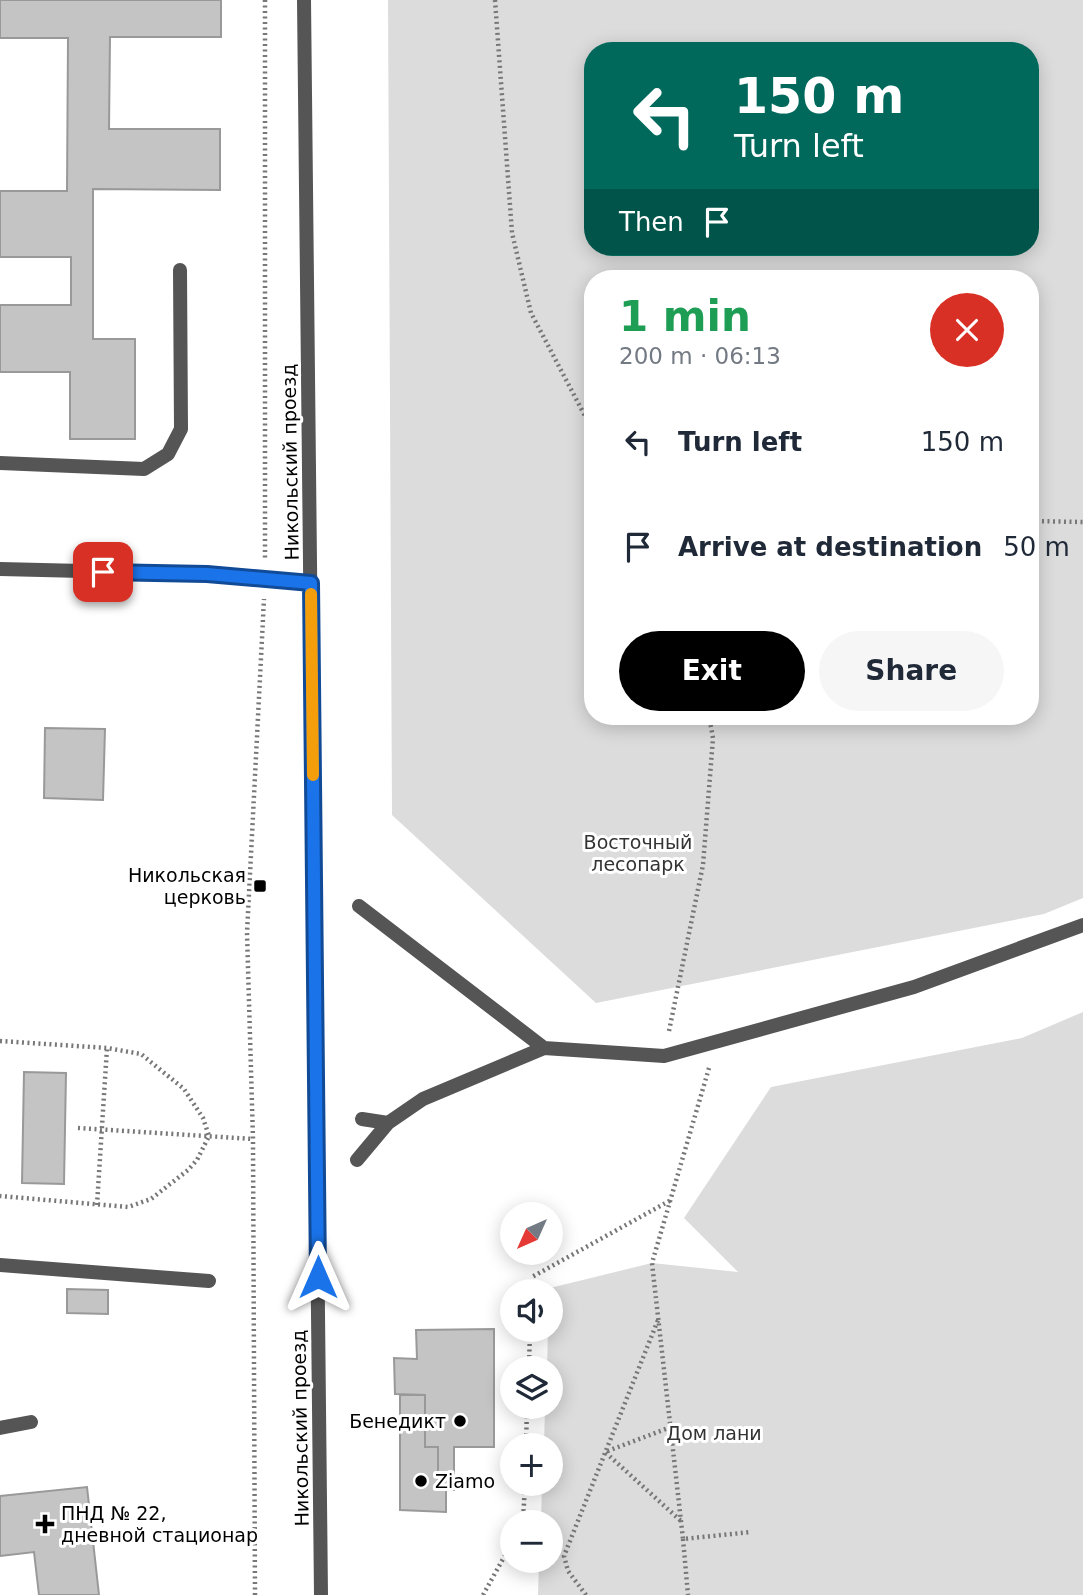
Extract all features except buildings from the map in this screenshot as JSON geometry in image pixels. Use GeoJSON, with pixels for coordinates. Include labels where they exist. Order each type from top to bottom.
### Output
{"type":"FeatureCollection","features":[{"type":"Feature","properties":{"kind":"street","name":"Никольский проезд"},"geometry":{"type":"LineString","coordinates":[[304,0],[321,1595]]}},
{"type":"Feature","properties":{"kind":"street"},"geometry":{"type":"LineString","coordinates":[[0,463],[144,469],[168,454],[181,429],[180,270]]}},
{"type":"Feature","properties":{"kind":"street"},"geometry":{"type":"LineString","coordinates":[[0,569],[207,574],[311,583]]}},
{"type":"Feature","properties":{"kind":"street"},"geometry":{"type":"LineString","coordinates":[[359,906],[544,1048]]}},
{"type":"Feature","properties":{"kind":"street"},"geometry":{"type":"LineString","coordinates":[[357,1160],[388,1123],[424,1099],[544,1048],[664,1056],[914,987],[1083,925]]}},
{"type":"Feature","properties":{"kind":"street"},"geometry":{"type":"LineString","coordinates":[[362,1119],[388,1123]]}},
{"type":"Feature","properties":{"kind":"street"},"geometry":{"type":"LineString","coordinates":[[0,1265],[209,1281]]}},
{"type":"Feature","properties":{"kind":"street"},"geometry":{"type":"LineString","coordinates":[[0,1428],[31,1422]]}},
{"type":"Feature","properties":{"kind":"path"},"geometry":{"type":"LineString","coordinates":[[256,1595],[253,1139],[247,933],[265,578],[265,0]]}},
{"type":"Feature","properties":{"kind":"path"},"geometry":{"type":"LineString","coordinates":[[495,0],[512,233],[531,313],[584,414]]}},
{"type":"Feature","properties":{"kind":"path"},"geometry":{"type":"LineString","coordinates":[[1039,522],[1083,522]]}},
{"type":"Feature","properties":{"kind":"path"},"geometry":{"type":"LineString","coordinates":[[664,1056],[703,865],[713,738],[711,725]]}},
{"type":"Feature","properties":{"kind":"path"},"geometry":{"type":"LineString","coordinates":[[0,1041],[107,1048],[141,1054],[184,1089],[203,1118],[209,1136],[197,1160],[151,1199],[128,1207],[0,1196]]}},
{"type":"Feature","properties":{"kind":"path"},"geometry":{"type":"LineString","coordinates":[[688,1595],[652,1263],[716,1043]]}},
{"type":"Feature","properties":{"kind":"path"},"geometry":{"type":"LineString","coordinates":[[97,1205],[107,1048]]}},
{"type":"Feature","properties":{"kind":"path"},"geometry":{"type":"LineString","coordinates":[[78,1128],[253,1139]]}},
{"type":"Feature","properties":{"kind":"path"},"geometry":{"type":"LineString","coordinates":[[532,1279],[672,1200]]}},
{"type":"Feature","properties":{"kind":"path"},"geometry":{"type":"LineString","coordinates":[[586,1595],[568,1571],[564,1556],[659,1318]]}},
{"type":"Feature","properties":{"kind":"path"},"geometry":{"type":"LineString","coordinates":[[605,1452],[671,1427]]}},
{"type":"Feature","properties":{"kind":"path"},"geometry":{"type":"LineString","coordinates":[[605,1452],[682,1521]]}},
{"type":"Feature","properties":{"kind":"path"},"geometry":{"type":"LineString","coordinates":[[684,1539],[751,1532]]}},
{"type":"Feature","properties":{"kind":"path"},"geometry":{"type":"LineString","coordinates":[[483,1595],[500,1564]]}},
{"type":"Feature","properties":{"kind":"green space","name":"Восточный лесопарк"},"geometry":{"type":"Polygon","coordinates":[[[388,0],[1083,0],[1083,898],[1044,914],[596,1003],[392,815],[388,0]]]}},
{"type":"Feature","properties":{"kind":"green space","name":"Дом лани"},"geometry":{"type":"Polygon","coordinates":[[[1083,1012],[1083,1595],[538,1595],[539,1573],[563,1573],[563,1510],[541,1510],[542,1496],[563,1496],[563,1433],[544,1433],[545,1419],[563,1419],[563,1356],[547,1356],[548,1342],[563,1342],[563,1285],[652,1263],[738,1272],[684,1218],[771,1087],[1022,1038],[1083,1012]]]}},
{"type":"Feature","properties":{"kind":"slow traffic"},"geometry":{"type":"LineString","coordinates":[[311,594],[313,775]]}},
{"type":"Feature","properties":{"kind":"place","name":"Никольская церковь"},"geometry":{"type":"Point","coordinates":[260,886]}},
{"type":"Feature","properties":{"kind":"place","name":"Бенедикт"},"geometry":{"type":"Point","coordinates":[460,1421]}},
{"type":"Feature","properties":{"kind":"place","name":"Ziamo"},"geometry":{"type":"Point","coordinates":[421,1481]}},
{"type":"Feature","properties":{"kind":"place","name":"ПНД № 22, дневной стационар"},"geometry":{"type":"Point","coordinates":[45,1524]}},
{"type":"Feature","properties":{"kind":"route"},"geometry":{"type":"LineString","coordinates":[[103,572],[207,574],[311,583],[318,1277]]}}]}
